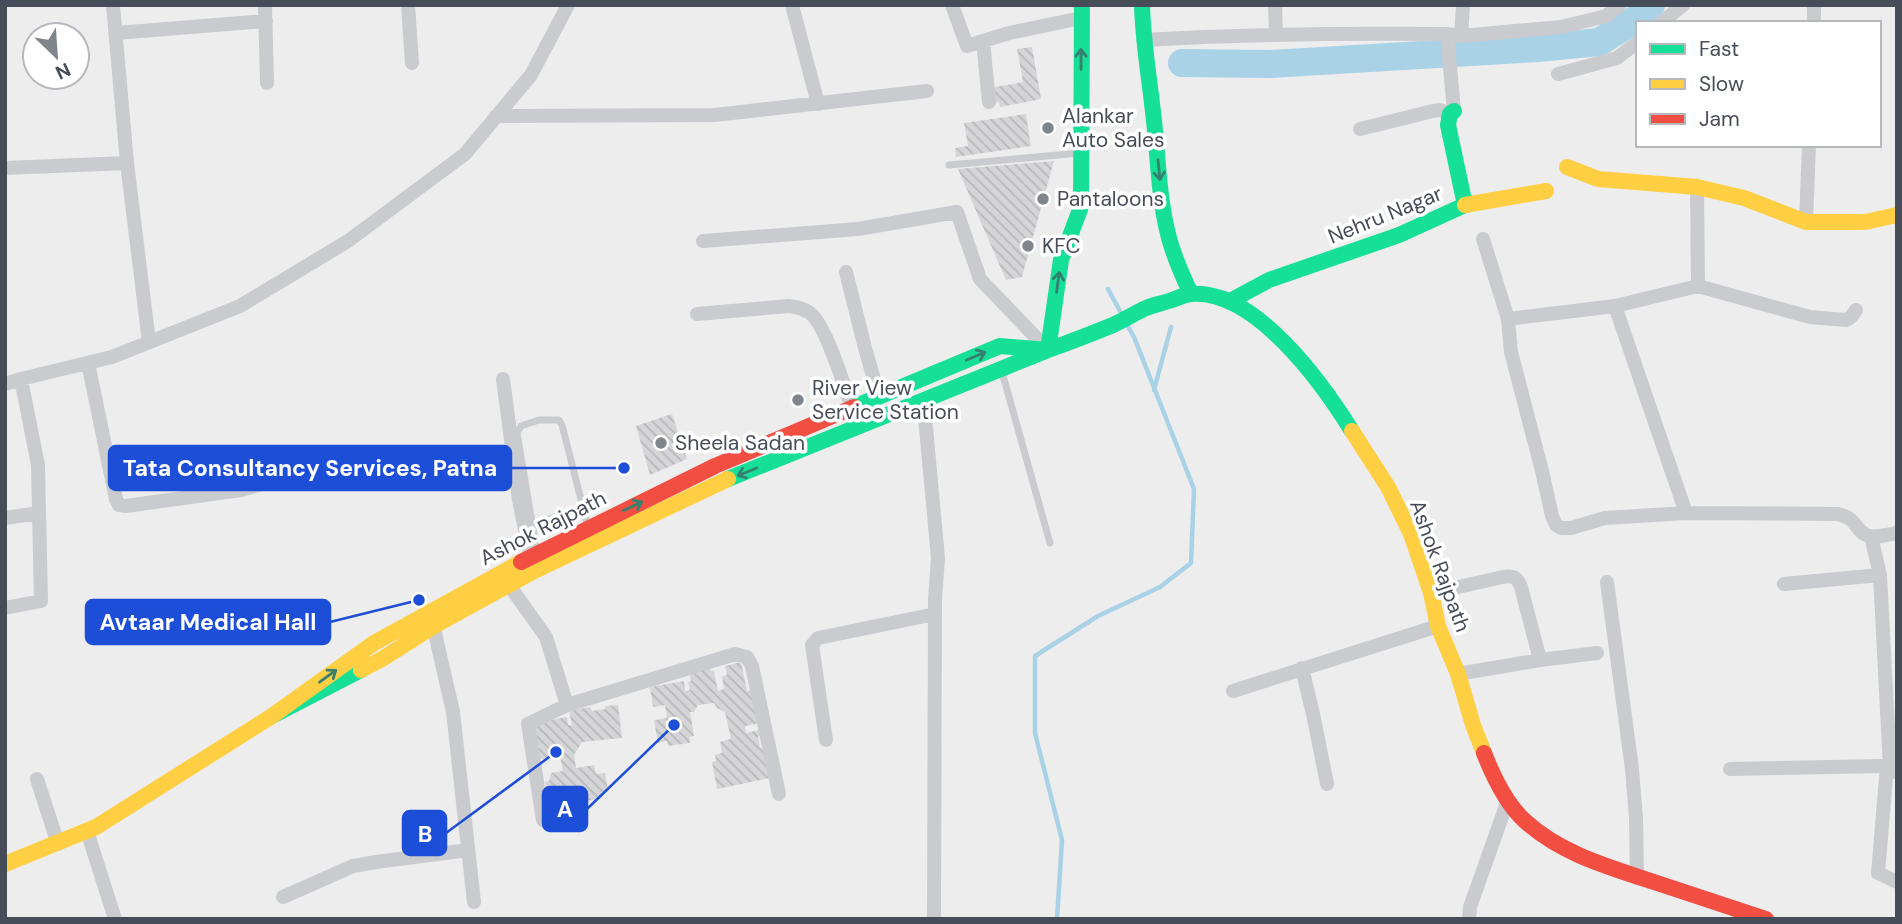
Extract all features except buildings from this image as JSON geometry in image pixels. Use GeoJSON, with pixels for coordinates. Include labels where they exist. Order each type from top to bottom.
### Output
{"type":"FeatureCollection","features":[{"type":"Feature","properties":{"kind":"main road"},"geometry":{"type":"LineString","coordinates":[[1142,5],[1143,40],[1163,206],[1168,235],[1191,294]]}},
{"type":"Feature","properties":{"kind":"main road"},"geometry":{"type":"LineString","coordinates":[[1048,350],[1061,260],[1081,207],[1082,12]]}},
{"type":"Feature","properties":{"kind":"main road","name":"Nehru Nagar"},"geometry":{"type":"LineString","coordinates":[[1230,301],[1269,280],[1399,235],[1465,205],[1448,125],[1452,113]]}},
{"type":"Feature","properties":{"kind":"main road"},"geometry":{"type":"LineString","coordinates":[[1567,167],[1598,178],[1697,187],[1744,198],[1806,222],[1865,222],[1897,215]]}},
{"type":"Feature","properties":{"kind":"main road"},"geometry":{"type":"LineString","coordinates":[[1465,205],[1546,191]]}},
{"type":"Feature","properties":{"kind":"main road","name":"Ashok Rajpath"},"geometry":{"type":"LineString","coordinates":[[5,864],[96,827],[272,716],[374,643],[509,585],[534,560],[720,482],[1115,324],[1147,308],[1191,294],[1230,301],[1283,341],[1337,407],[1388,487],[1411,534],[1431,593],[1438,626],[1458,674],[1473,725],[1490,768],[1523,820],[1547,838],[1584,859],[1766,919]]}},
{"type":"Feature","properties":{"kind":"main road","name":"Ashok Rajpath"},"geometry":{"type":"LineString","coordinates":[[431,620],[589,528],[715,466],[1000,346],[1048,350]]}},
{"type":"Feature","properties":{"kind":"street"},"geometry":{"type":"LineString","coordinates":[[113,5],[127,163],[149,342]]}},
{"type":"Feature","properties":{"kind":"street"},"geometry":{"type":"LineString","coordinates":[[265,5],[267,83]]}},
{"type":"Feature","properties":{"kind":"street"},"geometry":{"type":"LineString","coordinates":[[408,5],[412,62]]}},
{"type":"Feature","properties":{"kind":"street"},"geometry":{"type":"LineString","coordinates":[[5,384],[112,357],[240,306],[348,241],[465,154],[531,75],[568,5]]}},
{"type":"Feature","properties":{"kind":"street"},"geometry":{"type":"LineString","coordinates":[[792,5],[818,104]]}},
{"type":"Feature","properties":{"kind":"street"},"geometry":{"type":"LineString","coordinates":[[951,5],[967,46],[1082,12]]}},
{"type":"Feature","properties":{"kind":"street"},"geometry":{"type":"LineString","coordinates":[[1275,5],[1276,34]]}},
{"type":"Feature","properties":{"kind":"street"},"geometry":{"type":"LineString","coordinates":[[1360,129],[1433,111],[1452,113],[1448,50],[1463,5]]}},
{"type":"Feature","properties":{"kind":"street"},"geometry":{"type":"LineString","coordinates":[[1143,40],[1276,34],[1454,35],[1561,27],[1606,16],[1620,5]]}},
{"type":"Feature","properties":{"kind":"street"},"geometry":{"type":"LineString","coordinates":[[1663,21],[1683,5]]}},
{"type":"Feature","properties":{"kind":"street"},"geometry":{"type":"LineString","coordinates":[[116,33],[266,21]]}},
{"type":"Feature","properties":{"kind":"street"},"geometry":{"type":"LineString","coordinates":[[983,41],[989,102]]}},
{"type":"Feature","properties":{"kind":"street"},"geometry":{"type":"LineString","coordinates":[[1558,74],[1617,58],[1636,44]]}},
{"type":"Feature","properties":{"kind":"street"},"geometry":{"type":"LineString","coordinates":[[496,116],[714,115],[927,91]]}},
{"type":"Feature","properties":{"kind":"street"},"geometry":{"type":"LineString","coordinates":[[1806,222],[1809,147]]}},
{"type":"Feature","properties":{"kind":"street"},"geometry":{"type":"LineString","coordinates":[[5,168],[127,163]]}},
{"type":"Feature","properties":{"kind":"street"},"geometry":{"type":"LineString","coordinates":[[1697,187],[1698,286]]}},
{"type":"Feature","properties":{"kind":"street"},"geometry":{"type":"LineString","coordinates":[[703,241],[858,229],[957,212],[980,279],[1048,350]]}},
{"type":"Feature","properties":{"kind":"street"},"geometry":{"type":"LineString","coordinates":[[1483,239],[1508,319],[1511,352],[1556,525],[1571,528],[1605,518],[1686,513],[1838,514],[1853,520],[1863,532],[1871,536],[1897,534]]}},
{"type":"Feature","properties":{"kind":"street"},"geometry":{"type":"LineString","coordinates":[[846,272],[879,397]]}},
{"type":"Feature","properties":{"kind":"street"},"geometry":{"type":"LineString","coordinates":[[1508,319],[1615,306],[1698,286],[1810,317],[1846,320],[1852,317],[1856,310]]}},
{"type":"Feature","properties":{"kind":"street"},"geometry":{"type":"LineString","coordinates":[[696,314],[789,306],[802,308],[811,314],[824,334],[852,408]]}},
{"type":"Feature","properties":{"kind":"street"},"geometry":{"type":"LineString","coordinates":[[1615,306],[1686,513]]}},
{"type":"Feature","properties":{"kind":"street"},"geometry":{"type":"LineString","coordinates":[[88,363],[119,505],[241,490],[262,484],[295,483]]}},
{"type":"Feature","properties":{"kind":"street"},"geometry":{"type":"LineString","coordinates":[[5,608],[41,601],[38,465],[21,379]]}},
{"type":"Feature","properties":{"kind":"street"},"geometry":{"type":"LineString","coordinates":[[503,379],[519,500],[534,560]]}},
{"type":"Feature","properties":{"kind":"street"},"geometry":{"type":"LineString","coordinates":[[918,402],[926,417],[938,558],[935,614],[933,919]]}},
{"type":"Feature","properties":{"kind":"street"},"geometry":{"type":"LineString","coordinates":[[5,518],[39,513]]}},
{"type":"Feature","properties":{"kind":"street"},"geometry":{"type":"LineString","coordinates":[[1871,536],[1880,575],[1891,769],[1878,873],[1897,882]]}},
{"type":"Feature","properties":{"kind":"street"},"geometry":{"type":"LineString","coordinates":[[1784,584],[1880,575]]}},
{"type":"Feature","properties":{"kind":"street"},"geometry":{"type":"LineString","coordinates":[[1431,593],[1514,576],[1521,587],[1540,660]]}},
{"type":"Feature","properties":{"kind":"street"},"geometry":{"type":"LineString","coordinates":[[1607,582],[1632,769],[1637,878]]}},
{"type":"Feature","properties":{"kind":"street"},"geometry":{"type":"LineString","coordinates":[[509,585],[546,637],[567,705]]}},
{"type":"Feature","properties":{"kind":"street"},"geometry":{"type":"LineString","coordinates":[[826,740],[812,645],[818,638],[935,614]]}},
{"type":"Feature","properties":{"kind":"street"},"geometry":{"type":"LineString","coordinates":[[431,620],[453,712],[474,902]]}},
{"type":"Feature","properties":{"kind":"street"},"geometry":{"type":"LineString","coordinates":[[1233,691],[1438,626]]}},
{"type":"Feature","properties":{"kind":"street"},"geometry":{"type":"LineString","coordinates":[[543,820],[528,724],[567,705],[735,653],[747,657],[752,666],[779,794]]}},
{"type":"Feature","properties":{"kind":"street"},"geometry":{"type":"LineString","coordinates":[[1458,674],[1597,653]]}},
{"type":"Feature","properties":{"kind":"street"},"geometry":{"type":"LineString","coordinates":[[1302,668],[1327,784]]}},
{"type":"Feature","properties":{"kind":"street"},"geometry":{"type":"LineString","coordinates":[[1730,769],[1891,769]]}},
{"type":"Feature","properties":{"kind":"street"},"geometry":{"type":"LineString","coordinates":[[37,779],[58,844]]}},
{"type":"Feature","properties":{"kind":"street"},"geometry":{"type":"LineString","coordinates":[[1469,919],[1469,907],[1508,800]]}},
{"type":"Feature","properties":{"kind":"street"},"geometry":{"type":"LineString","coordinates":[[87,831],[115,919]]}},
{"type":"Feature","properties":{"kind":"street"},"geometry":{"type":"LineString","coordinates":[[283,897],[353,866],[468,850]]}},
{"type":"Feature","properties":{"kind":"lane"},"geometry":{"type":"LineString","coordinates":[[949,165],[1081,153]]}},
{"type":"Feature","properties":{"kind":"lane"},"geometry":{"type":"LineString","coordinates":[[1001,369],[1051,543]]}},
{"type":"Feature","properties":{"kind":"lane"},"geometry":{"type":"LineString","coordinates":[[534,560],[532,525],[517,433],[521,426],[551,419],[558,420],[562,425],[589,528]]}},
{"type":"Feature","properties":{"kind":"lane"},"geometry":{"type":"LineString","coordinates":[[532,525],[583,507]]}},
{"type":"Feature","properties":{"kind":"waterway"},"geometry":{"type":"LineString","coordinates":[[1182,63],[1270,64],[1599,42],[1641,16],[1651,5]]}},
{"type":"Feature","properties":{"kind":"waterway"},"geometry":{"type":"LineString","coordinates":[[1108,289],[1121,313]]}},
{"type":"Feature","properties":{"kind":"waterway"},"geometry":{"type":"LineString","coordinates":[[1057,919],[1062,840],[1035,733],[1035,656],[1098,616],[1160,587],[1191,563],[1194,489],[1126,323]]}},
{"type":"Feature","properties":{"kind":"waterway"},"geometry":{"type":"LineString","coordinates":[[1154,390],[1171,327]]}},
{"type":"Feature","properties":{"kind":"traffic: fast"},"geometry":{"type":"LineString","coordinates":[[1048,350],[1061,260],[1081,207],[1082,5]]}},
{"type":"Feature","properties":{"kind":"traffic: fast"},"geometry":{"type":"LineString","coordinates":[[1142,5],[1165,219],[1175,257],[1191,294]]}},
{"type":"Feature","properties":{"kind":"traffic: fast"},"geometry":{"type":"LineString","coordinates":[[1230,301],[1269,280],[1399,235],[1465,205],[1448,125],[1450,114],[1454,111]]}},
{"type":"Feature","properties":{"kind":"traffic: fast"},"geometry":{"type":"LineString","coordinates":[[1048,350],[1113,325],[1146,308],[1185,295],[1216,297],[1240,307],[1285,343],[1323,389],[1352,431]]}},
{"type":"Feature","properties":{"kind":"traffic: fast"},"geometry":{"type":"LineString","coordinates":[[728,479],[1048,350],[1000,346],[854,407]]}},
{"type":"Feature","properties":{"kind":"traffic: fast"},"geometry":{"type":"LineString","coordinates":[[272,716],[361,670]]}},
{"type":"Feature","properties":{"kind":"traffic: slow"},"geometry":{"type":"LineString","coordinates":[[1567,167],[1598,179],[1697,187],[1744,198],[1806,222],[1865,222],[1897,215]]}},
{"type":"Feature","properties":{"kind":"traffic: slow"},"geometry":{"type":"LineString","coordinates":[[1465,205],[1546,191]]}},
{"type":"Feature","properties":{"kind":"traffic: slow"},"geometry":{"type":"LineString","coordinates":[[1352,431],[1388,487],[1411,534],[1431,593],[1438,626],[1458,674],[1484,753]]}},
{"type":"Feature","properties":{"kind":"traffic: slow"},"geometry":{"type":"LineString","coordinates":[[361,670],[534,571],[728,479]]}},
{"type":"Feature","properties":{"kind":"traffic: slow"},"geometry":{"type":"LineString","coordinates":[[5,864],[96,827],[272,716],[374,643],[521,562]]}},
{"type":"Feature","properties":{"kind":"traffic: jam"},"geometry":{"type":"LineString","coordinates":[[521,562],[715,466],[854,407]]}},
{"type":"Feature","properties":{"kind":"traffic: jam"},"geometry":{"type":"LineString","coordinates":[[1484,753],[1512,806],[1525,821],[1554,842],[1603,865],[1766,919]]}},
{"type":"Feature","properties":{"kind":"place","name":"Alankar Auto Sales"},"geometry":{"type":"Point","coordinates":[1048,128]}},
{"type":"Feature","properties":{"kind":"place","name":"Pantaloons"},"geometry":{"type":"Point","coordinates":[1043,199]}},
{"type":"Feature","properties":{"kind":"place","name":"KFC"},"geometry":{"type":"Point","coordinates":[1028,246]}},
{"type":"Feature","properties":{"kind":"place","name":"River View Service Station"},"geometry":{"type":"Point","coordinates":[798,400]}},
{"type":"Feature","properties":{"kind":"place","name":"Sheela Sadan"},"geometry":{"type":"Point","coordinates":[661,443]}},
{"type":"Feature","properties":{"kind":"place","name":"Tata Consultancy Services, Patna"},"geometry":{"type":"Point","coordinates":[624,468]}},
{"type":"Feature","properties":{"kind":"place","name":"Avtaar Medical Hall"},"geometry":{"type":"Point","coordinates":[419,600]}},
{"type":"Feature","properties":{"kind":"place","name":"A"},"geometry":{"type":"Point","coordinates":[674,725]}},
{"type":"Feature","properties":{"kind":"place","name":"B"},"geometry":{"type":"Point","coordinates":[556,752]}}]}
